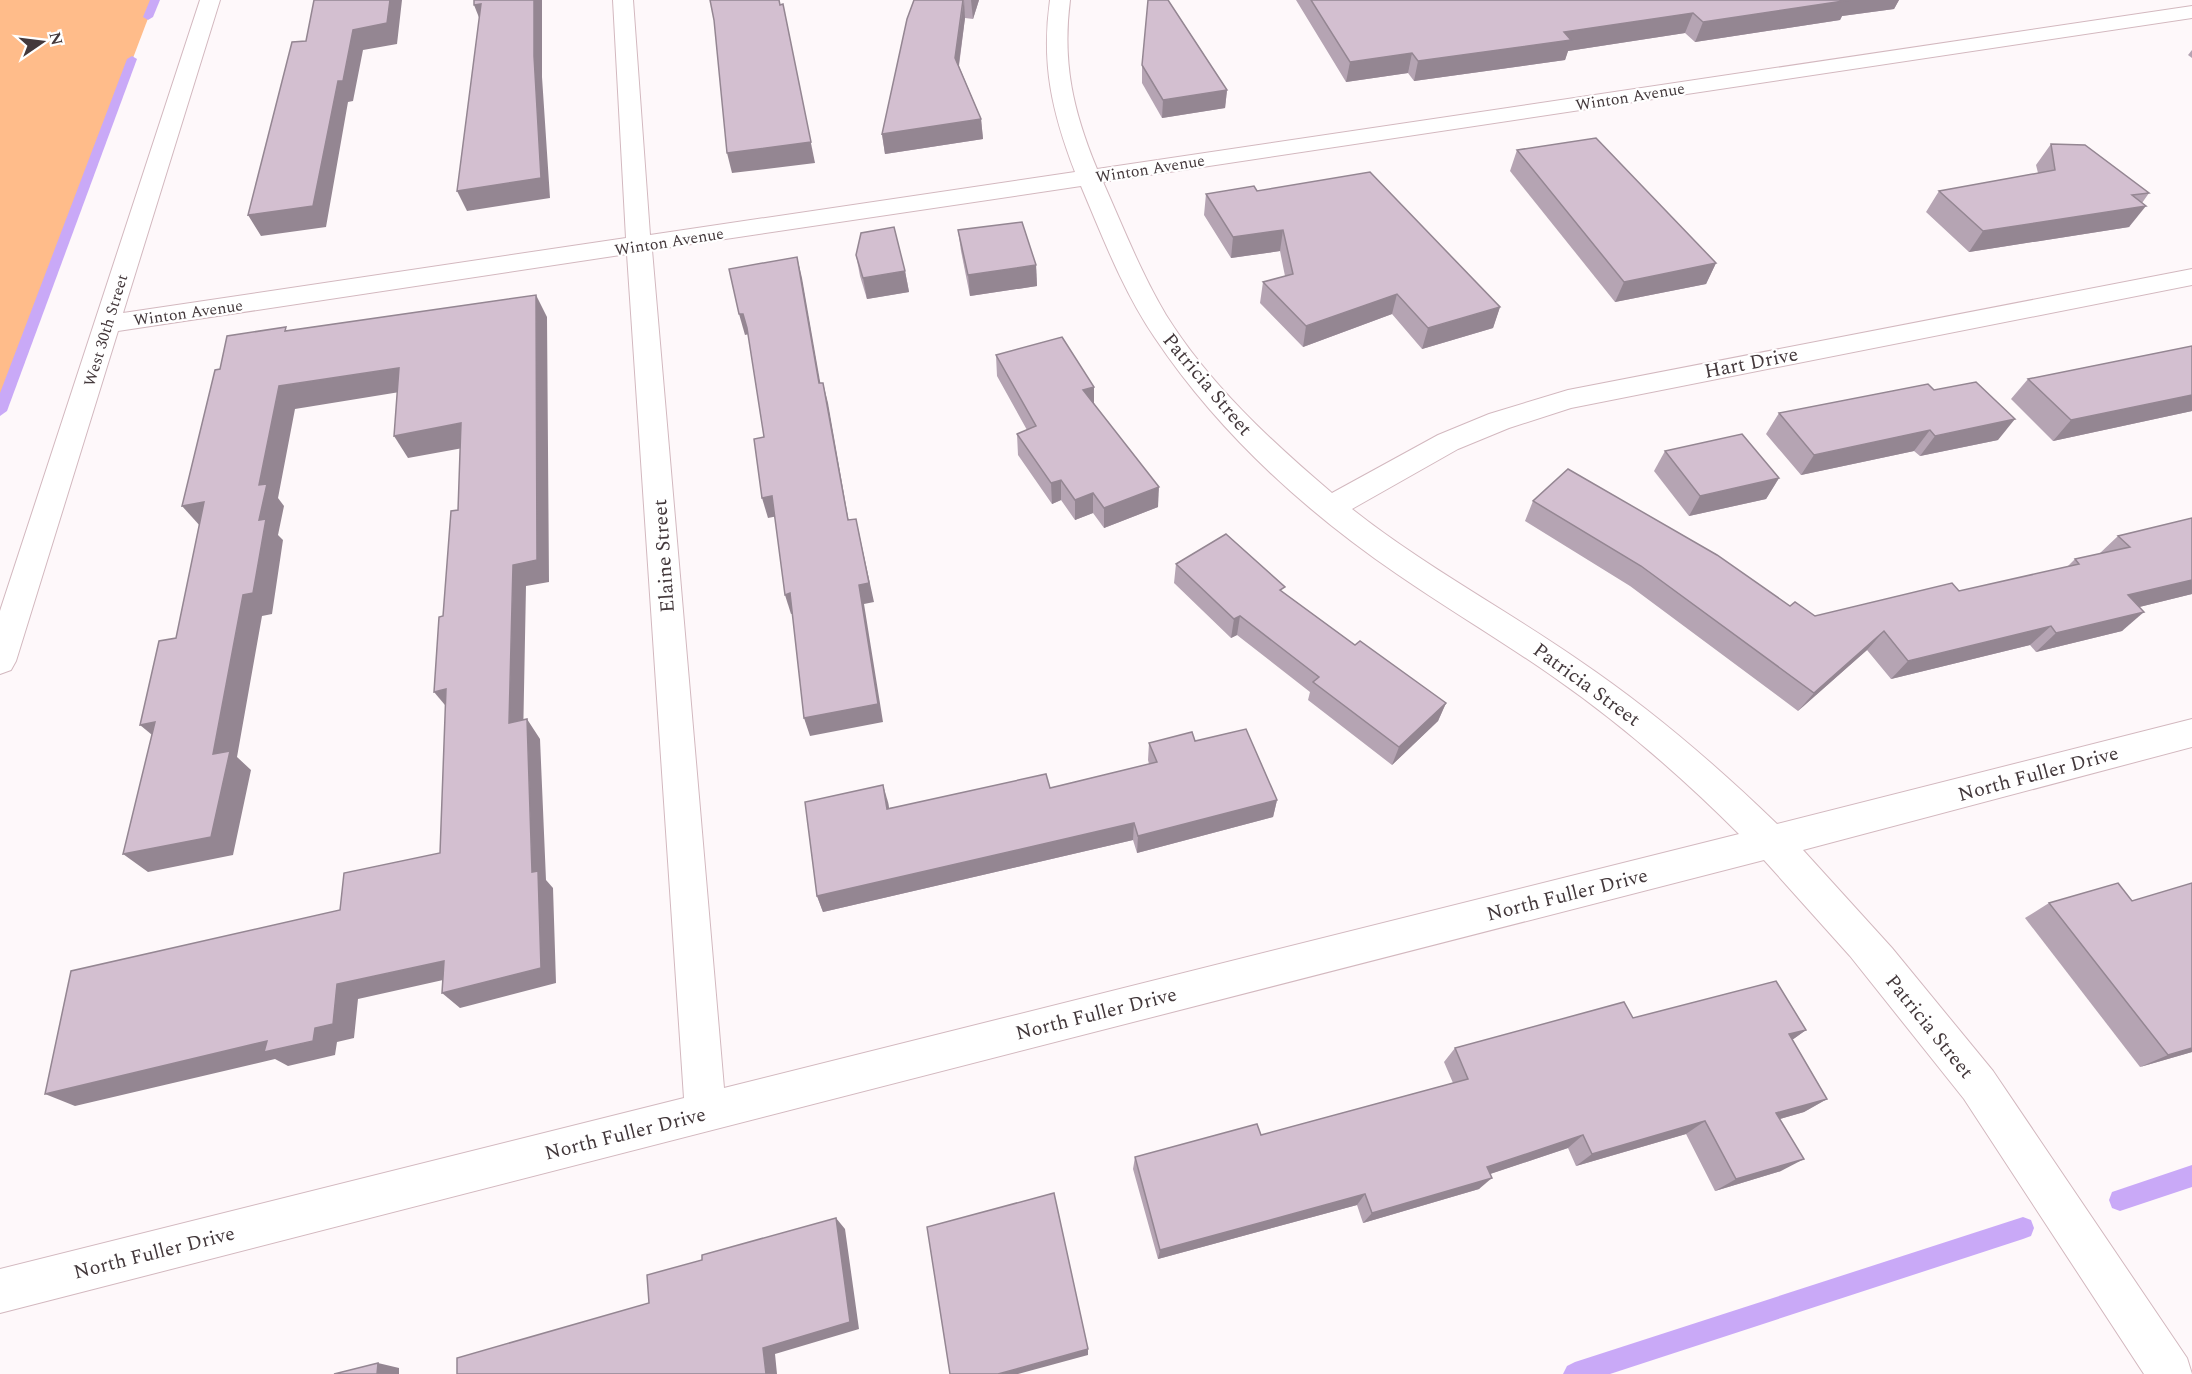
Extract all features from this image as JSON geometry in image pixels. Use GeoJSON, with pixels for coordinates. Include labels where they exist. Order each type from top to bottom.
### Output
{"type":"FeatureCollection","features":[{"type":"Feature","properties":{"kind":"street","name":"West 30th Street"},"geometry":{"type":"LineString","coordinates":[[0,661],[210,0]]}},
{"type":"Feature","properties":{"kind":"street","name":"Elaine Street"},"geometry":{"type":"LineString","coordinates":[[623,0],[639,245],[706,1112]]}},
{"type":"Feature","properties":{"kind":"street","name":"Patricia Street"},"geometry":{"type":"LineString","coordinates":[[1060,0],[1054,53],[1056,78],[1072,136],[1143,297],[1167,337],[1245,430],[1329,507],[1389,553],[1535,646],[1639,721],[1684,758],[1771,842],[1873,954],[1959,1060],[2004,1121],[2171,1374]]}},
{"type":"Feature","properties":{"kind":"street","name":"Winton Avenue"},"geometry":{"type":"LineString","coordinates":[[107,324],[2192,12]]}},
{"type":"Feature","properties":{"kind":"street","name":"Hart Drive"},"geometry":{"type":"LineString","coordinates":[[1329,507],[1448,442],[1568,399],[2192,277]]}},
{"type":"Feature","properties":{"kind":"street","name":"North Fuller Drive"},"geometry":{"type":"LineString","coordinates":[[0,1291],[2192,733]]}},
{"type":"Feature","properties":{"kind":"shaded area"},"geometry":{"type":"Polygon","coordinates":[[[0,0],[155,0],[0,409],[0,0]]]}},
{"type":"Feature","properties":{"kind":"building"},"geometry":{"type":"Polygon","coordinates":[[[314,0],[390,0],[387,23],[353,30],[343,81],[338,81],[313,206],[248,215],[292,42],[306,41],[314,0]]]}},
{"type":"Feature","properties":{"kind":"building"},"geometry":{"type":"Polygon","coordinates":[[[474,0],[534,0],[534,56],[541,178],[457,191],[481,4],[474,5],[474,0]]]}},
{"type":"Feature","properties":{"kind":"building"},"geometry":{"type":"Polygon","coordinates":[[[710,0],[779,0],[780,5],[783,4],[811,142],[727,153],[710,0]]]}},
{"type":"Feature","properties":{"kind":"building"},"geometry":{"type":"Polygon","coordinates":[[[914,0],[963,0],[955,58],[981,119],[882,134],[907,19],[914,0]]]}},
{"type":"Feature","properties":{"kind":"building"},"geometry":{"type":"Polygon","coordinates":[[[1148,0],[1168,0],[1227,90],[1163,100],[1142,65],[1148,0]]]}},
{"type":"Feature","properties":{"kind":"building"},"geometry":{"type":"Polygon","coordinates":[[[1311,0],[1850,0],[1703,22],[1693,13],[1564,32],[1571,40],[1418,61],[1412,53],[1350,62],[1311,0]]]}},
{"type":"Feature","properties":{"kind":"building"},"geometry":{"type":"Polygon","coordinates":[[[1596,138],[1716,263],[1624,282],[1517,150],[1596,138]]]}},
{"type":"Feature","properties":{"kind":"building"},"geometry":{"type":"Polygon","coordinates":[[[2051,144],[2085,145],[2149,193],[2132,195],[2146,206],[1983,231],[1939,191],[2055,170],[2051,144]]]}},
{"type":"Feature","properties":{"kind":"building"},"geometry":{"type":"Polygon","coordinates":[[[1370,172],[1500,307],[1428,328],[1397,294],[1306,326],[1263,282],[1293,274],[1283,230],[1233,237],[1206,194],[1254,186],[1257,191],[1370,172]]]}},
{"type":"Feature","properties":{"kind":"building"},"geometry":{"type":"Polygon","coordinates":[[[1022,222],[1036,265],[968,275],[958,230],[1022,222]]]}},
{"type":"Feature","properties":{"kind":"building"},"geometry":{"type":"Polygon","coordinates":[[[894,227],[905,271],[863,278],[856,255],[861,233],[894,227]]]}},
{"type":"Feature","properties":{"kind":"building"},"geometry":{"type":"Polygon","coordinates":[[[797,257],[819,383],[823,383],[848,520],[856,519],[869,583],[859,585],[878,704],[804,718],[790,593],[785,595],[772,496],[762,498],[754,439],[764,437],[747,328],[743,314],[739,314],[729,269],[797,257]]]}},
{"type":"Feature","properties":{"kind":"building"},"geometry":{"type":"Polygon","coordinates":[[[536,295],[537,560],[513,565],[509,723],[527,719],[532,872],[538,871],[541,968],[442,993],[444,961],[337,984],[333,1024],[315,1028],[313,1041],[264,1052],[267,1041],[45,1094],[71,971],[340,910],[344,873],[440,853],[446,689],[434,692],[439,617],[443,616],[451,511],[458,510],[461,423],[394,436],[399,368],[279,386],[259,485],[267,484],[259,520],[266,519],[253,593],[243,595],[213,754],[230,751],[211,837],[123,854],[155,722],[140,725],[159,641],[176,638],[204,502],[182,506],[215,370],[220,369],[227,336],[286,327],[285,331],[536,295]]]}},
{"type":"Feature","properties":{"kind":"building"},"geometry":{"type":"Polygon","coordinates":[[[1062,337],[1094,387],[1083,390],[1159,487],[1104,508],[1093,493],[1075,500],[1061,480],[1051,483],[1017,434],[1036,426],[996,355],[1062,337]]]}},
{"type":"Feature","properties":{"kind":"building"},"geometry":{"type":"Polygon","coordinates":[[[2192,346],[2192,395],[2071,420],[2028,379],[2192,346]]]}},
{"type":"Feature","properties":{"kind":"building"},"geometry":{"type":"Polygon","coordinates":[[[1976,382],[2015,419],[1935,436],[1930,430],[1814,455],[1779,413],[1928,384],[1934,390],[1976,382]]]}},
{"type":"Feature","properties":{"kind":"building"},"geometry":{"type":"Polygon","coordinates":[[[1742,434],[1779,478],[1700,496],[1665,451],[1742,434]]]}},
{"type":"Feature","properties":{"kind":"building"},"geometry":{"type":"Polygon","coordinates":[[[1568,469],[1717,555],[1790,606],[1795,602],[1815,616],[1952,583],[1959,591],[2079,564],[2075,559],[2130,547],[2118,536],[2192,518],[2192,580],[2128,595],[2144,612],[2056,633],[2051,626],[1908,661],[1884,631],[1814,693],[1641,566],[1533,501],[1568,469]]]}},
{"type":"Feature","properties":{"kind":"building"},"geometry":{"type":"Polygon","coordinates":[[[1226,534],[1285,587],[1280,590],[1355,645],[1360,641],[1446,703],[1399,747],[1313,682],[1319,677],[1240,616],[1234,619],[1176,564],[1226,534]]]}},
{"type":"Feature","properties":{"kind":"building"},"geometry":{"type":"Polygon","coordinates":[[[1246,729],[1277,800],[1138,836],[1134,823],[817,896],[805,802],[883,785],[887,809],[1046,774],[1050,788],[1157,762],[1149,743],[1192,732],[1195,741],[1246,729]]]}},
{"type":"Feature","properties":{"kind":"building"},"geometry":{"type":"Polygon","coordinates":[[[2118,883],[2132,901],[2192,883],[2192,1048],[2168,1055],[2049,903],[2118,883]]]}},
{"type":"Feature","properties":{"kind":"building"},"geometry":{"type":"Polygon","coordinates":[[[1776,981],[1806,1030],[1789,1034],[1827,1099],[1776,1113],[1804,1159],[1736,1179],[1705,1121],[1592,1154],[1583,1135],[1487,1167],[1492,1178],[1372,1213],[1365,1194],[1160,1250],[1135,1157],[1257,1124],[1261,1135],[1468,1079],[1455,1048],[1624,1002],[1633,1018],[1776,981]]]}},
{"type":"Feature","properties":{"kind":"building"},"geometry":{"type":"Polygon","coordinates":[[[1054,1193],[1088,1349],[998,1374],[950,1374],[927,1227],[1054,1193]]]}},
{"type":"Feature","properties":{"kind":"building"},"geometry":{"type":"Polygon","coordinates":[[[836,1218],[850,1322],[763,1348],[766,1374],[457,1374],[457,1358],[649,1303],[647,1275],[702,1260],[702,1255],[836,1218]]]}},
{"type":"Feature","properties":{"kind":"building"},"geometry":{"type":"Polygon","coordinates":[[[378,1363],[377,1374],[334,1374],[378,1363]]]}},
{"type":"Feature","properties":{"kind":"waterway"},"geometry":{"type":"LineString","coordinates":[[148,17],[155,0]]}},
{"type":"Feature","properties":{"kind":"waterway"},"geometry":{"type":"LineString","coordinates":[[0,411],[132,59]]}},
{"type":"Feature","properties":{"kind":"waterway"},"geometry":{"type":"LineString","coordinates":[[2120,1200],[2192,1176]]}},
{"type":"Feature","properties":{"kind":"waterway"},"geometry":{"type":"LineString","coordinates":[[1575,1374],[2023,1228]]}}]}
